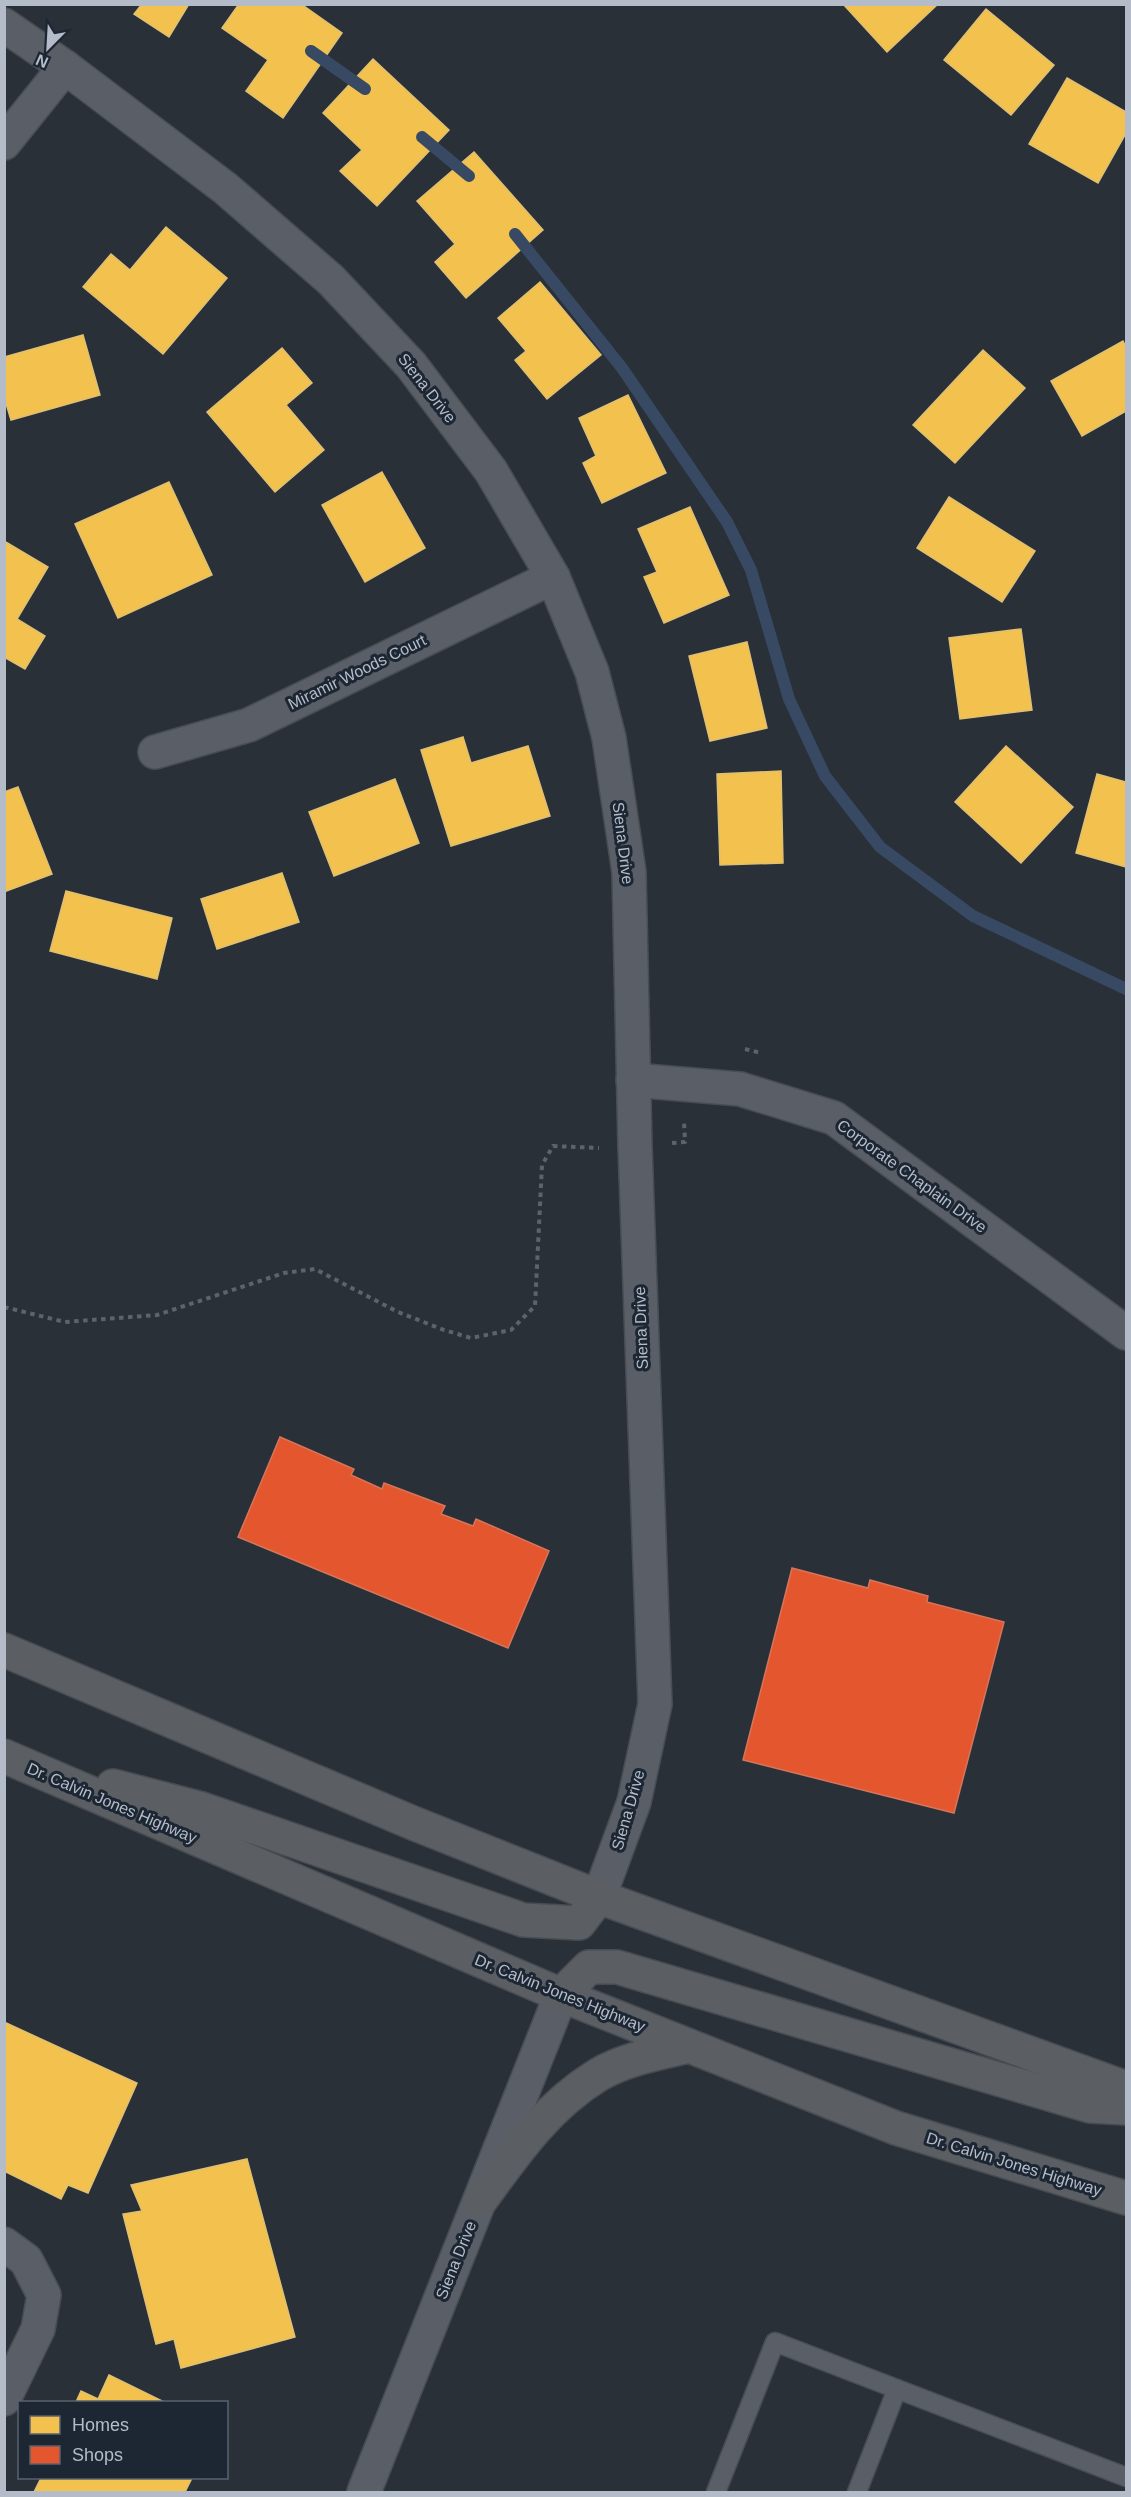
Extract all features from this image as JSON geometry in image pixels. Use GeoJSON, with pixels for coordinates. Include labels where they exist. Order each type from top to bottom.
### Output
{"type":"FeatureCollection","features":[{"type":"Feature","properties":{"kind":"highway"},"geometry":{"type":"LineString","coordinates":[[4,1650],[413,1823],[599,1897],[1126,2088]]}},
{"type":"Feature","properties":{"kind":"highway"},"geometry":{"type":"LineString","coordinates":[[10,1758],[202,1809],[523,1920],[579,1923],[599,1897]]}},
{"type":"Feature","properties":{"kind":"highway","name":"Dr. Calvin Jones Highway"},"geometry":{"type":"LineString","coordinates":[[10,1758],[561,1995],[896,2128],[1126,2198]]}},
{"type":"Feature","properties":{"kind":"highway"},"geometry":{"type":"LineString","coordinates":[[561,1995],[589,1967],[616,1967],[1090,2106],[1126,2108]]}},
{"type":"Feature","properties":{"kind":"highway"},"geometry":{"type":"LineString","coordinates":[[480,2201],[530,2131],[567,2098],[599,2074],[637,2059],[690,2046]]}},
{"type":"Feature","properties":{"kind":"street","name":"Siena Drive"},"geometry":{"type":"LineString","coordinates":[[4,26],[65,67],[225,188],[331,280],[411,364],[491,471],[553,577],[592,672],[609,738],[629,872],[633,1080],[655,1704],[634,1802],[599,1897]]}},
{"type":"Feature","properties":{"kind":"street"},"geometry":{"type":"LineString","coordinates":[[4,143],[65,67]]}},
{"type":"Feature","properties":{"kind":"street","name":"Miramir Woods Court"},"geometry":{"type":"LineString","coordinates":[[155,752],[249,725],[553,577]]}},
{"type":"Feature","properties":{"kind":"street","name":"Corporate Chaplain Drive"},"geometry":{"type":"LineString","coordinates":[[633,1080],[740,1089],[834,1118],[1126,1333]]}},
{"type":"Feature","properties":{"kind":"street","name":"Siena Drive"},"geometry":{"type":"LineString","coordinates":[[364,2493],[561,1995]]}},
{"type":"Feature","properties":{"kind":"street"},"geometry":{"type":"LineString","coordinates":[[4,2244],[26,2260],[44,2295],[38,2329],[4,2399]]}},
{"type":"Feature","properties":{"kind":"lane"},"geometry":{"type":"LineString","coordinates":[[716,2493],[775,2342],[1126,2477]]}},
{"type":"Feature","properties":{"kind":"lane"},"geometry":{"type":"LineString","coordinates":[[857,2493],[897,2389]]}},
{"type":"Feature","properties":{"kind":"path"},"geometry":{"type":"LineString","coordinates":[[4,1307],[65,1322],[157,1315],[284,1273],[315,1269],[398,1311],[444,1330],[471,1338],[511,1330],[535,1306],[542,1165],[553,1146],[598,1148]]}},
{"type":"Feature","properties":{"kind":"building: Homes"},"geometry":{"type":"Polygon","coordinates":[[[142,4],[189,4],[169,37],[134,14],[142,4]]]}},
{"type":"Feature","properties":{"kind":"building: Homes"},"geometry":{"type":"Polygon","coordinates":[[[239,4],[301,4],[342,33],[283,118],[246,91],[268,60],[222,28],[239,4]]]}},
{"type":"Feature","properties":{"kind":"building: Homes"},"geometry":{"type":"Polygon","coordinates":[[[843,4],[938,4],[887,52],[843,4]]]}},
{"type":"Feature","properties":{"kind":"building: Homes"},"geometry":{"type":"Polygon","coordinates":[[[986,9],[1054,65],[1011,115],[944,60],[986,9]]]}},
{"type":"Feature","properties":{"kind":"building: Homes"},"geometry":{"type":"Polygon","coordinates":[[[373,59],[449,130],[377,206],[340,171],[362,150],[323,113],[373,59]]]}},
{"type":"Feature","properties":{"kind":"building: Homes"},"geometry":{"type":"Polygon","coordinates":[[[1067,78],[1126,112],[1126,133],[1098,183],[1029,144],[1067,78]]]}},
{"type":"Feature","properties":{"kind":"building: Homes"},"geometry":{"type":"Polygon","coordinates":[[[474,152],[543,230],[466,298],[435,262],[455,244],[417,201],[474,152]]]}},
{"type":"Feature","properties":{"kind":"building: Homes"},"geometry":{"type":"Polygon","coordinates":[[[166,227],[227,278],[163,354],[83,287],[111,254],[130,270],[166,227]]]}},
{"type":"Feature","properties":{"kind":"building: Homes"},"geometry":{"type":"Polygon","coordinates":[[[540,282],[601,355],[547,399],[515,360],[526,351],[498,318],[540,282]]]}},
{"type":"Feature","properties":{"kind":"building: Homes"},"geometry":{"type":"Polygon","coordinates":[[[83,335],[100,395],[11,420],[4,397],[4,357],[83,335]]]}},
{"type":"Feature","properties":{"kind":"building: Homes"},"geometry":{"type":"Polygon","coordinates":[[[1123,341],[1126,347],[1126,411],[1082,436],[1051,381],[1123,341]]]}},
{"type":"Feature","properties":{"kind":"building: Homes"},"geometry":{"type":"Polygon","coordinates":[[[282,348],[312,383],[286,405],[324,450],[275,492],[207,412],[282,348]]]}},
{"type":"Feature","properties":{"kind":"building: Homes"},"geometry":{"type":"Polygon","coordinates":[[[983,350],[1025,388],[955,463],[913,425],[983,350]]]}},
{"type":"Feature","properties":{"kind":"building: Homes"},"geometry":{"type":"Polygon","coordinates":[[[628,395],[666,473],[602,503],[583,463],[596,456],[579,418],[628,395]]]}},
{"type":"Feature","properties":{"kind":"building: Homes"},"geometry":{"type":"Polygon","coordinates":[[[382,472],[425,548],[365,582],[322,505],[382,472]]]}},
{"type":"Feature","properties":{"kind":"building: Homes"},"geometry":{"type":"Polygon","coordinates":[[[169,482],[212,575],[118,618],[75,524],[169,482]]]}},
{"type":"Feature","properties":{"kind":"building: Homes"},"geometry":{"type":"Polygon","coordinates":[[[949,497],[1035,551],[1002,602],[917,548],[949,497]]]}},
{"type":"Feature","properties":{"kind":"building: Homes"},"geometry":{"type":"Polygon","coordinates":[[[690,507],[729,595],[664,623],[644,577],[657,572],[638,529],[690,507]]]}},
{"type":"Feature","properties":{"kind":"building: Homes"},"geometry":{"type":"Polygon","coordinates":[[[4,541],[48,567],[17,619],[45,636],[25,669],[4,657],[4,541]]]}},
{"type":"Feature","properties":{"kind":"building: Homes"},"geometry":{"type":"Polygon","coordinates":[[[1021,629],[1032,710],[960,719],[949,638],[1021,629]]]}},
{"type":"Feature","properties":{"kind":"building: Homes"},"geometry":{"type":"Polygon","coordinates":[[[747,642],[767,728],[710,741],[689,656],[747,642]]]}},
{"type":"Feature","properties":{"kind":"building: Homes"},"geometry":{"type":"Polygon","coordinates":[[[463,737],[471,763],[528,746],[550,816],[451,846],[421,750],[463,737]]]}},
{"type":"Feature","properties":{"kind":"building: Homes"},"geometry":{"type":"Polygon","coordinates":[[[1006,746],[1073,807],[1021,863],[955,802],[1006,746]]]}},
{"type":"Feature","properties":{"kind":"building: Homes"},"geometry":{"type":"Polygon","coordinates":[[[781,771],[783,863],[720,865],[717,774],[781,771]]]}},
{"type":"Feature","properties":{"kind":"building: Homes"},"geometry":{"type":"Polygon","coordinates":[[[1097,774],[1126,782],[1126,867],[1076,853],[1097,774]]]}},
{"type":"Feature","properties":{"kind":"building: Homes"},"geometry":{"type":"Polygon","coordinates":[[[395,779],[419,843],[334,876],[309,812],[395,779]]]}},
{"type":"Feature","properties":{"kind":"building: Homes"},"geometry":{"type":"Polygon","coordinates":[[[18,787],[52,874],[4,892],[4,792],[18,787]]]}},
{"type":"Feature","properties":{"kind":"building: Homes"},"geometry":{"type":"Polygon","coordinates":[[[282,873],[299,922],[217,949],[201,899],[282,873]]]}},
{"type":"Feature","properties":{"kind":"building: Homes"},"geometry":{"type":"Polygon","coordinates":[[[66,891],[172,918],[157,979],[50,951],[66,891]]]}},
{"type":"Feature","properties":{"kind":"building: Homes"},"geometry":{"type":"Polygon","coordinates":[[[4,2022],[137,2083],[88,2193],[68,2185],[61,2199],[4,2171],[4,2022]]]}},
{"type":"Feature","properties":{"kind":"building: Homes"},"geometry":{"type":"Polygon","coordinates":[[[247,2159],[295,2337],[181,2368],[174,2339],[156,2344],[123,2214],[142,2211],[131,2185],[247,2159]]]}},
{"type":"Feature","properties":{"kind":"building: Homes"},"geometry":{"type":"Polygon","coordinates":[[[109,2375],[162,2401],[76,2401],[81,2391],[98,2399],[109,2375]]]}},
{"type":"Feature","properties":{"kind":"building: Homes"},"geometry":{"type":"Polygon","coordinates":[[[40,2479],[192,2479],[185,2492],[34,2492],[40,2479]]]}},
{"type":"Feature","properties":{"kind":"building: Shops"},"geometry":{"type":"Polygon","coordinates":[[[280,1437],[354,1469],[351,1475],[382,1489],[384,1483],[445,1506],[441,1514],[473,1526],[476,1519],[549,1551],[508,1648],[238,1537],[280,1437]]]}},
{"type":"Feature","properties":{"kind":"building: Shops"},"geometry":{"type":"Polygon","coordinates":[[[792,1568],[868,1588],[870,1580],[928,1596],[927,1602],[1004,1622],[954,1813],[743,1760],[792,1568]]]}},
{"type":"Feature","properties":{"kind":"waterway"},"geometry":{"type":"LineString","coordinates":[[311,51],[365,89]]}},
{"type":"Feature","properties":{"kind":"waterway"},"geometry":{"type":"LineString","coordinates":[[422,137],[469,176]]}},
{"type":"Feature","properties":{"kind":"waterway"},"geometry":{"type":"LineString","coordinates":[[515,234],[622,368],[727,522],[751,570],[789,699],[825,776],[880,847],[973,916],[1126,989]]}}]}
